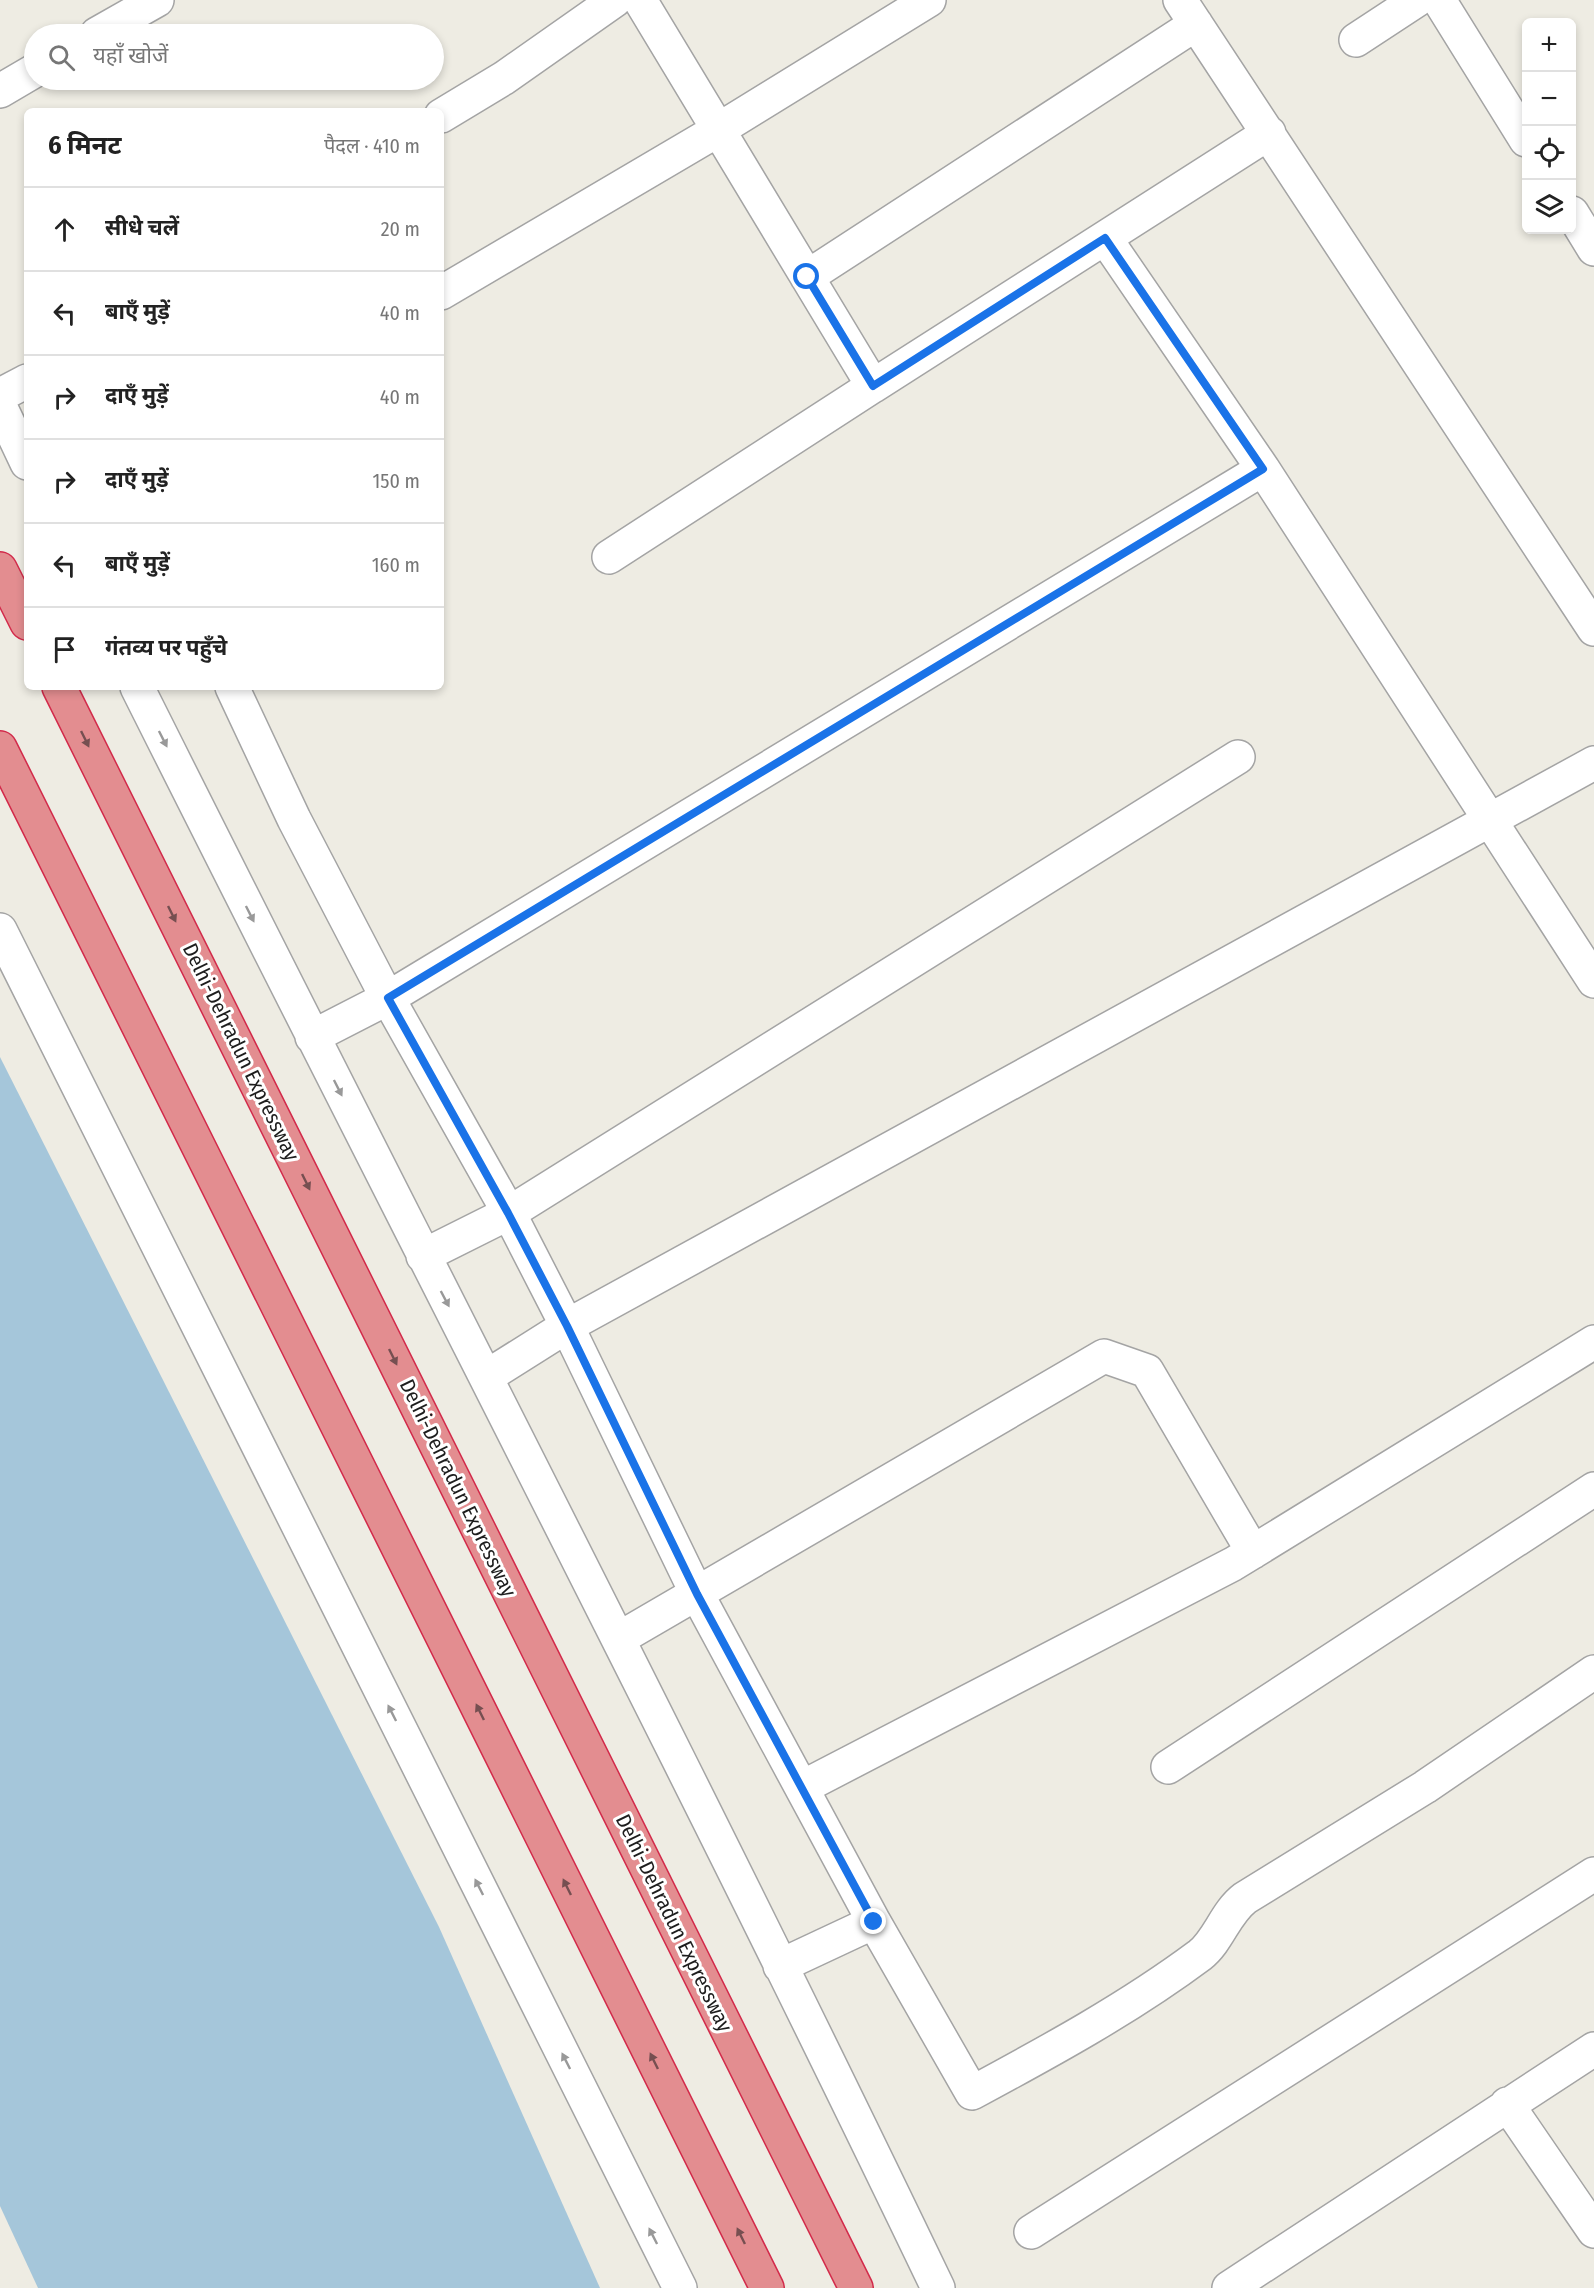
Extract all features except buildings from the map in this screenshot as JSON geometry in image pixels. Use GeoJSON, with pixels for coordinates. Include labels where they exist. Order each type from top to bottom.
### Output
{"type":"FeatureCollection","features":[{"type":"Feature","properties":{"kind":"highway"},"geometry":{"type":"LineString","coordinates":[[0,569],[24,617]]}},
{"type":"Feature","properties":{"kind":"highway","name":"Delhi-Dehradun Expressway"},"geometry":{"type":"LineString","coordinates":[[60,690],[856,2288]]}},
{"type":"Feature","properties":{"kind":"highway"},"geometry":{"type":"LineString","coordinates":[[0,748],[767,2288]]}},
{"type":"Feature","properties":{"kind":"street"},"geometry":{"type":"LineString","coordinates":[[115,24],[157,0]]}},
{"type":"Feature","properties":{"kind":"street"},"geometry":{"type":"LineString","coordinates":[[444,114],[504,78],[615,0]]}},
{"type":"Feature","properties":{"kind":"street"},"geometry":{"type":"LineString","coordinates":[[640,0],[873,386]]}},
{"type":"Feature","properties":{"kind":"street"},"geometry":{"type":"LineString","coordinates":[[444,291],[718,130],[928,0]]}},
{"type":"Feature","properties":{"kind":"street"},"geometry":{"type":"LineString","coordinates":[[1356,40],[1417,0]]}},
{"type":"Feature","properties":{"kind":"street"},"geometry":{"type":"LineString","coordinates":[[1440,0],[1522,132]]}},
{"type":"Feature","properties":{"kind":"street"},"geometry":{"type":"LineString","coordinates":[[807,277],[1188,12],[1594,629]]}},
{"type":"Feature","properties":{"kind":"street"},"geometry":{"type":"LineString","coordinates":[[0,91],[24,77]]}},
{"type":"Feature","properties":{"kind":"street"},"geometry":{"type":"LineString","coordinates":[[609,557],[1269,133]]}},
{"type":"Feature","properties":{"kind":"street"},"geometry":{"type":"LineString","coordinates":[[1576,220],[1594,249]]}},
{"type":"Feature","properties":{"kind":"street"},"geometry":{"type":"LineString","coordinates":[[1105,238],[1263,469],[1594,981]]}},
{"type":"Feature","properties":{"kind":"street"},"geometry":{"type":"LineString","coordinates":[[0,395],[24,383]]}},
{"type":"Feature","properties":{"kind":"street"},"geometry":{"type":"LineString","coordinates":[[0,406],[24,457]]}},
{"type":"Feature","properties":{"kind":"street"},"geometry":{"type":"LineString","coordinates":[[312,1037],[384,1000],[1263,469]]}},
{"type":"Feature","properties":{"kind":"street"},"geometry":{"type":"LineString","coordinates":[[138,690],[312,1037],[436,1249],[486,1377],[633,1631],[780,1966],[938,2288]]}},
{"type":"Feature","properties":{"kind":"street"},"geometry":{"type":"LineString","coordinates":[[233,690],[294,819],[384,1000],[563,1328],[691,1598],[803,1787],[866,1926],[972,2093],[1053,2050],[1158,1984],[1207,1949],[1226,1916],[1245,1898],[1425,1787],[1594,1672]]}},
{"type":"Feature","properties":{"kind":"street"},"geometry":{"type":"LineString","coordinates":[[436,1249],[503,1216],[1238,757]]}},
{"type":"Feature","properties":{"kind":"street"},"geometry":{"type":"LineString","coordinates":[[486,1377],[563,1328],[1594,763]]}},
{"type":"Feature","properties":{"kind":"street"},"geometry":{"type":"LineString","coordinates":[[0,930],[680,2288]]}},
{"type":"Feature","properties":{"kind":"street"},"geometry":{"type":"LineString","coordinates":[[803,1787],[1253,1552],[1594,1342]]}},
{"type":"Feature","properties":{"kind":"street"},"geometry":{"type":"LineString","coordinates":[[633,1631],[1104,1356],[1147,1371],[1253,1552]]}},
{"type":"Feature","properties":{"kind":"street"},"geometry":{"type":"LineString","coordinates":[[1168,1767],[1594,1489]]}},
{"type":"Feature","properties":{"kind":"street"},"geometry":{"type":"LineString","coordinates":[[1031,2232],[1594,1874]]}},
{"type":"Feature","properties":{"kind":"street"},"geometry":{"type":"LineString","coordinates":[[780,1966],[866,1926]]}},
{"type":"Feature","properties":{"kind":"street"},"geometry":{"type":"LineString","coordinates":[[1229,2288],[1594,2049]]}},
{"type":"Feature","properties":{"kind":"street"},"geometry":{"type":"LineString","coordinates":[[1507,2104],[1594,2231]]}},
{"type":"Feature","properties":{"kind":"water"},"geometry":{"type":"Polygon","coordinates":[[[0,1057],[439,1927],[600,2288],[38,2288],[0,2206],[0,1057]]]}},
{"type":"Feature","properties":{"kind":"route"},"geometry":{"type":"LineString","coordinates":[[807,277],[873,386],[1105,238],[1263,469],[388,998],[508,1213],[567,1326],[697,1594],[874,1922]]}}]}
